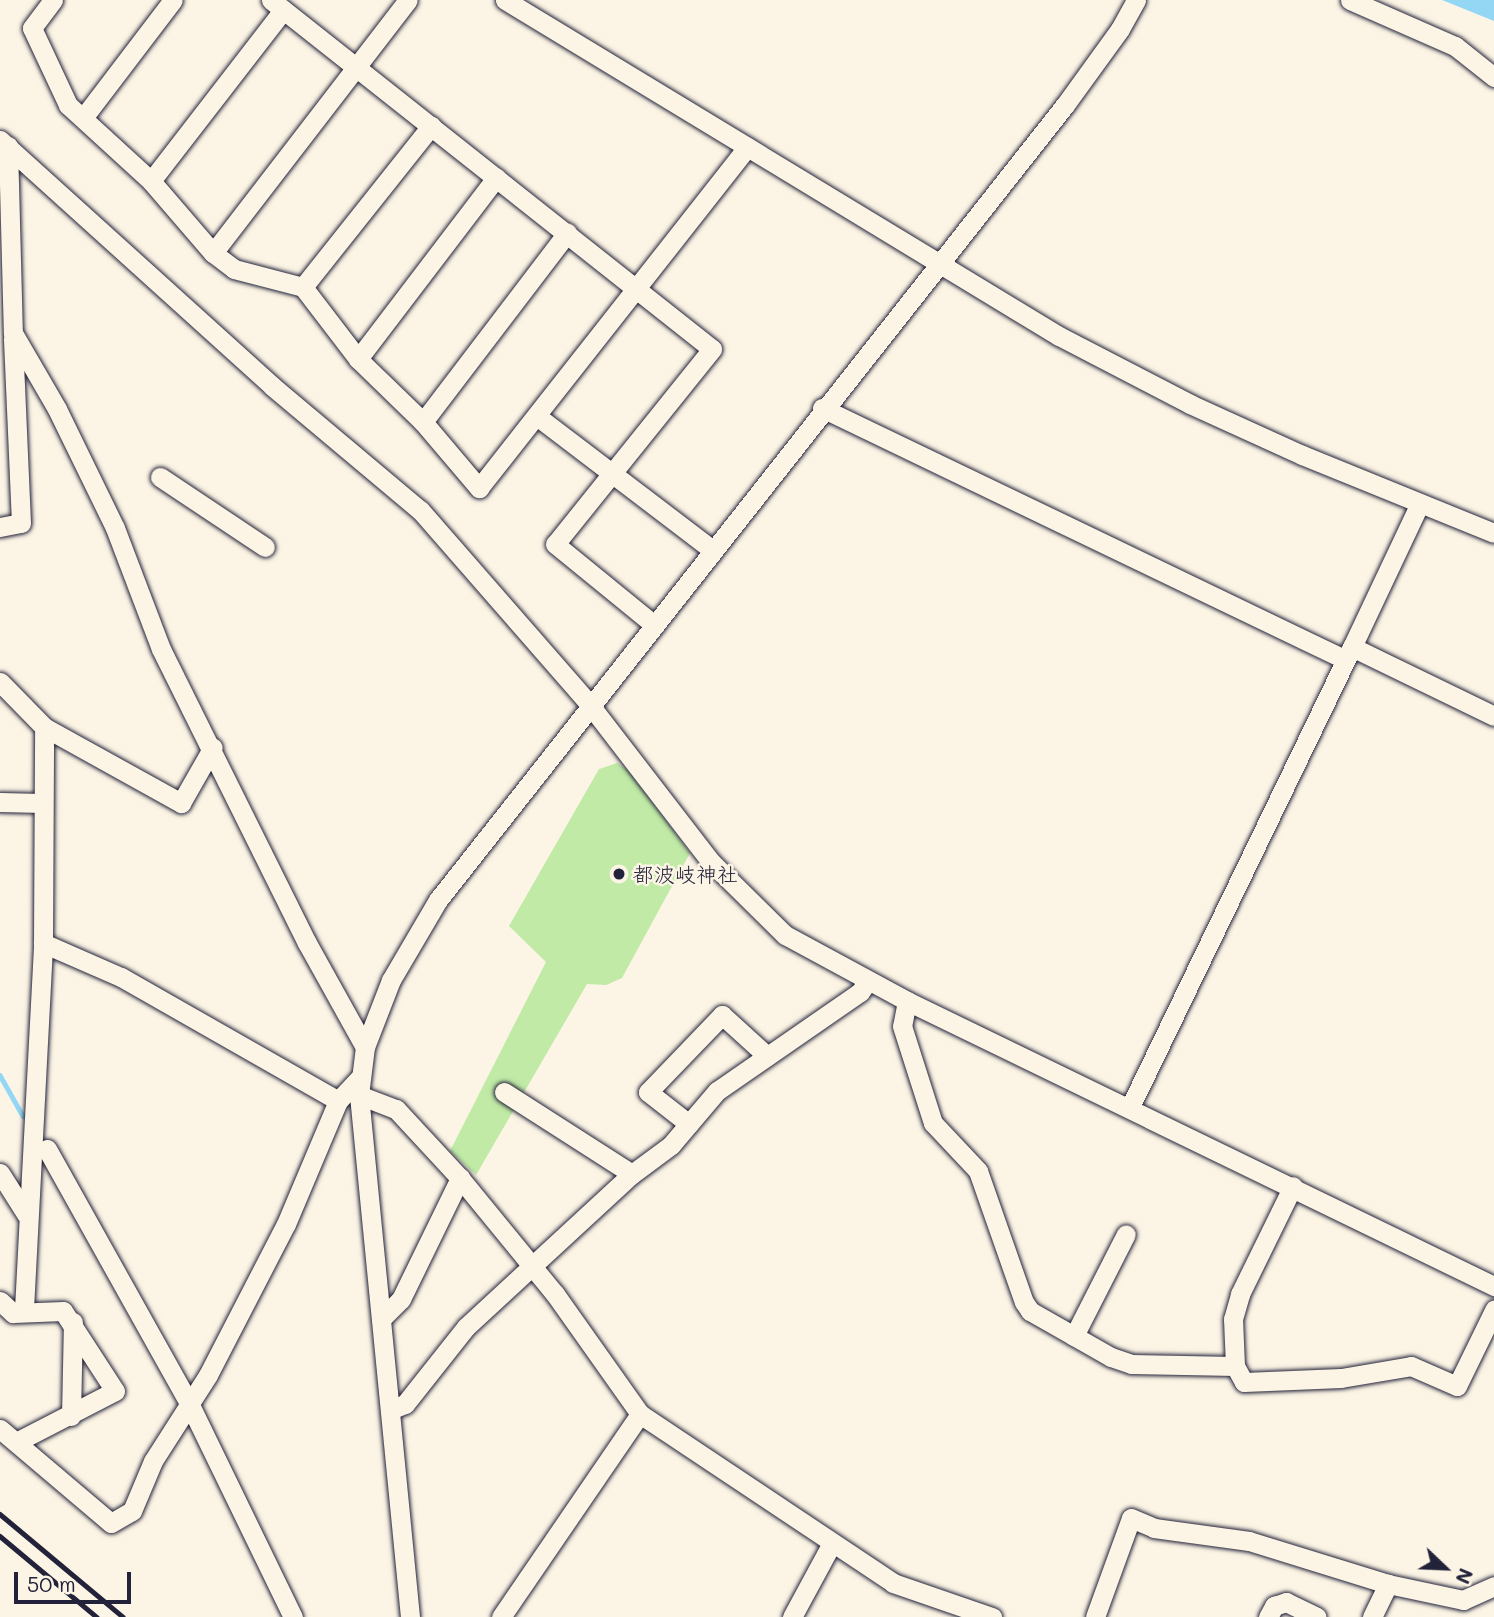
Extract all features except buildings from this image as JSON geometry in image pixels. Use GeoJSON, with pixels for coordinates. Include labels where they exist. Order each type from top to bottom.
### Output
{"type":"FeatureCollection","features":[{"type":"Feature","properties":{"kind":"street"},"geometry":{"type":"LineString","coordinates":[[53,0],[32,28],[68,105],[151,181],[213,253],[233,268],[303,287],[358,359],[422,422],[480,488],[747,147]]}},
{"type":"Feature","properties":{"kind":"street"},"geometry":{"type":"LineString","coordinates":[[83,118],[173,0]]}},
{"type":"Feature","properties":{"kind":"street"},"geometry":{"type":"LineString","coordinates":[[213,253],[408,0]]}},
{"type":"Feature","properties":{"kind":"street"},"geometry":{"type":"LineString","coordinates":[[505,0],[1059,336],[1190,404],[1419,505],[1494,533]]}},
{"type":"Feature","properties":{"kind":"street"},"geometry":{"type":"LineString","coordinates":[[410,1617],[360,1086],[365,1047],[396,971],[432,907],[652,623],[1065,105],[1121,29],[1136,0]]}},
{"type":"Feature","properties":{"kind":"street"},"geometry":{"type":"LineString","coordinates":[[1350,0],[1377,7],[1455,46],[1494,77]]}},
{"type":"Feature","properties":{"kind":"street"},"geometry":{"type":"LineString","coordinates":[[151,181],[277,5],[712,349],[555,544],[652,623]]}},
{"type":"Feature","properties":{"kind":"street"},"geometry":{"type":"LineString","coordinates":[[303,287],[431,126]]}},
{"type":"Feature","properties":{"kind":"street"},"geometry":{"type":"LineString","coordinates":[[0,527],[21,523],[13,333],[5,287],[4,143]]}},
{"type":"Feature","properties":{"kind":"street"},"geometry":{"type":"LineString","coordinates":[[4,143],[272,386],[420,510],[590,705],[711,862],[760,912],[795,941],[907,1001],[1293,1186],[1494,1286]]}},
{"type":"Feature","properties":{"kind":"street"},"geometry":{"type":"LineString","coordinates":[[358,359],[496,178]]}},
{"type":"Feature","properties":{"kind":"street"},"geometry":{"type":"LineString","coordinates":[[422,422],[567,233]]}},
{"type":"Feature","properties":{"kind":"street"},"geometry":{"type":"LineString","coordinates":[[13,333],[57,409],[115,528],[161,649],[213,747],[307,943],[365,1047]]}},
{"type":"Feature","properties":{"kind":"street"},"geometry":{"type":"LineString","coordinates":[[822,408],[1349,653],[1494,716]]}},
{"type":"Feature","properties":{"kind":"street"},"geometry":{"type":"LineString","coordinates":[[538,417],[615,472],[711,549]]}},
{"type":"Feature","properties":{"kind":"street"},"geometry":{"type":"LineString","coordinates":[[160,477],[265,547]]}},
{"type":"Feature","properties":{"kind":"street"},"geometry":{"type":"LineString","coordinates":[[1130,1107],[1419,505]]}},
{"type":"Feature","properties":{"kind":"street"},"geometry":{"type":"LineString","coordinates":[[0,682],[44,727],[181,803],[213,747]]}},
{"type":"Feature","properties":{"kind":"street"},"geometry":{"type":"LineString","coordinates":[[24,1309],[26,1213],[43,943],[44,727]]}},
{"type":"Feature","properties":{"kind":"street"},"geometry":{"type":"LineString","coordinates":[[0,802],[42,803]]}},
{"type":"Feature","properties":{"kind":"street"},"geometry":{"type":"LineString","coordinates":[[43,943],[121,977],[338,1101]]}},
{"type":"Feature","properties":{"kind":"street"},"geometry":{"type":"LineString","coordinates":[[390,1410],[405,1404],[466,1327],[632,1174],[671,1145],[717,1090],[860,992],[868,981]]}},
{"type":"Feature","properties":{"kind":"street"},"geometry":{"type":"LineString","coordinates":[[907,1001],[902,1026],[933,1123],[978,1171],[1030,1311],[1131,1364],[1235,1366]]}},
{"type":"Feature","properties":{"kind":"street"},"geometry":{"type":"LineString","coordinates":[[689,1124],[648,1092],[722,1015],[767,1056]]}},
{"type":"Feature","properties":{"kind":"street"},"geometry":{"type":"LineString","coordinates":[[0,1429],[18,1441],[111,1522],[132,1511],[153,1461],[190,1405],[286,1224],[338,1101],[360,1086]]}},
{"type":"Feature","properties":{"kind":"street"},"geometry":{"type":"LineString","coordinates":[[360,1086],[396,1110],[460,1178],[533,1266],[640,1414],[893,1583],[992,1617]]}},
{"type":"Feature","properties":{"kind":"street"},"geometry":{"type":"LineString","coordinates":[[504,1092],[632,1174]]}},
{"type":"Feature","properties":{"kind":"street"},"geometry":{"type":"LineString","coordinates":[[47,1149],[190,1405],[293,1617]]}},
{"type":"Feature","properties":{"kind":"street"},"geometry":{"type":"LineString","coordinates":[[0,1173],[26,1213]]}},
{"type":"Feature","properties":{"kind":"street"},"geometry":{"type":"LineString","coordinates":[[381,1319],[401,1299],[460,1178]]}},
{"type":"Feature","properties":{"kind":"street"},"geometry":{"type":"LineString","coordinates":[[1293,1186],[1240,1294],[1233,1319],[1235,1366],[1244,1382],[1341,1378],[1411,1366],[1457,1386],[1494,1310]]}},
{"type":"Feature","properties":{"kind":"street"},"geometry":{"type":"LineString","coordinates":[[1074,1336],[1126,1234]]}},
{"type":"Feature","properties":{"kind":"street"},"geometry":{"type":"LineString","coordinates":[[1,1304],[13,1313],[24,1309],[63,1311],[73,1321],[115,1391],[18,1441]]}},
{"type":"Feature","properties":{"kind":"street"},"geometry":{"type":"LineString","coordinates":[[71,1416],[73,1321]]}},
{"type":"Feature","properties":{"kind":"street"},"geometry":{"type":"LineString","coordinates":[[501,1617],[640,1414]]}},
{"type":"Feature","properties":{"kind":"street"},"geometry":{"type":"LineString","coordinates":[[1095,1617],[1132,1518],[1154,1528],[1249,1541],[1388,1584],[1463,1600],[1494,1586]]}},
{"type":"Feature","properties":{"kind":"street"},"geometry":{"type":"LineString","coordinates":[[792,1617],[832,1543]]}},
{"type":"Feature","properties":{"kind":"street"},"geometry":{"type":"LineString","coordinates":[[1372,1617],[1388,1584]]}},
{"type":"Feature","properties":{"kind":"street"},"geometry":{"type":"LineString","coordinates":[[1268,1617],[1274,1606],[1286,1602],[1317,1617]]}},
{"type":"Feature","properties":{"kind":"green space"},"geometry":{"type":"Polygon","coordinates":[[[617,763],[628,770],[690,853],[622,978],[606,985],[587,984],[476,1175],[450,1151],[546,962],[509,926],[599,769],[617,763]]]}},
{"type":"Feature","properties":{"kind":"water"},"geometry":{"type":"Polygon","coordinates":[[[1442,0],[1494,0],[1494,21],[1442,0]]]}},
{"type":"Feature","properties":{"kind":"waterway"},"geometry":{"type":"LineString","coordinates":[[0,1075],[23,1116]]}},
{"type":"Feature","properties":{"kind":"railway"},"geometry":{"type":"LineString","coordinates":[[0,1514],[123,1617]]}},
{"type":"Feature","properties":{"kind":"railway"},"geometry":{"type":"LineString","coordinates":[[0,1536],[97,1617]]}},
{"type":"Feature","properties":{"kind":"place","name":"都波岐神社"},"geometry":{"type":"Point","coordinates":[619,874]}}]}
